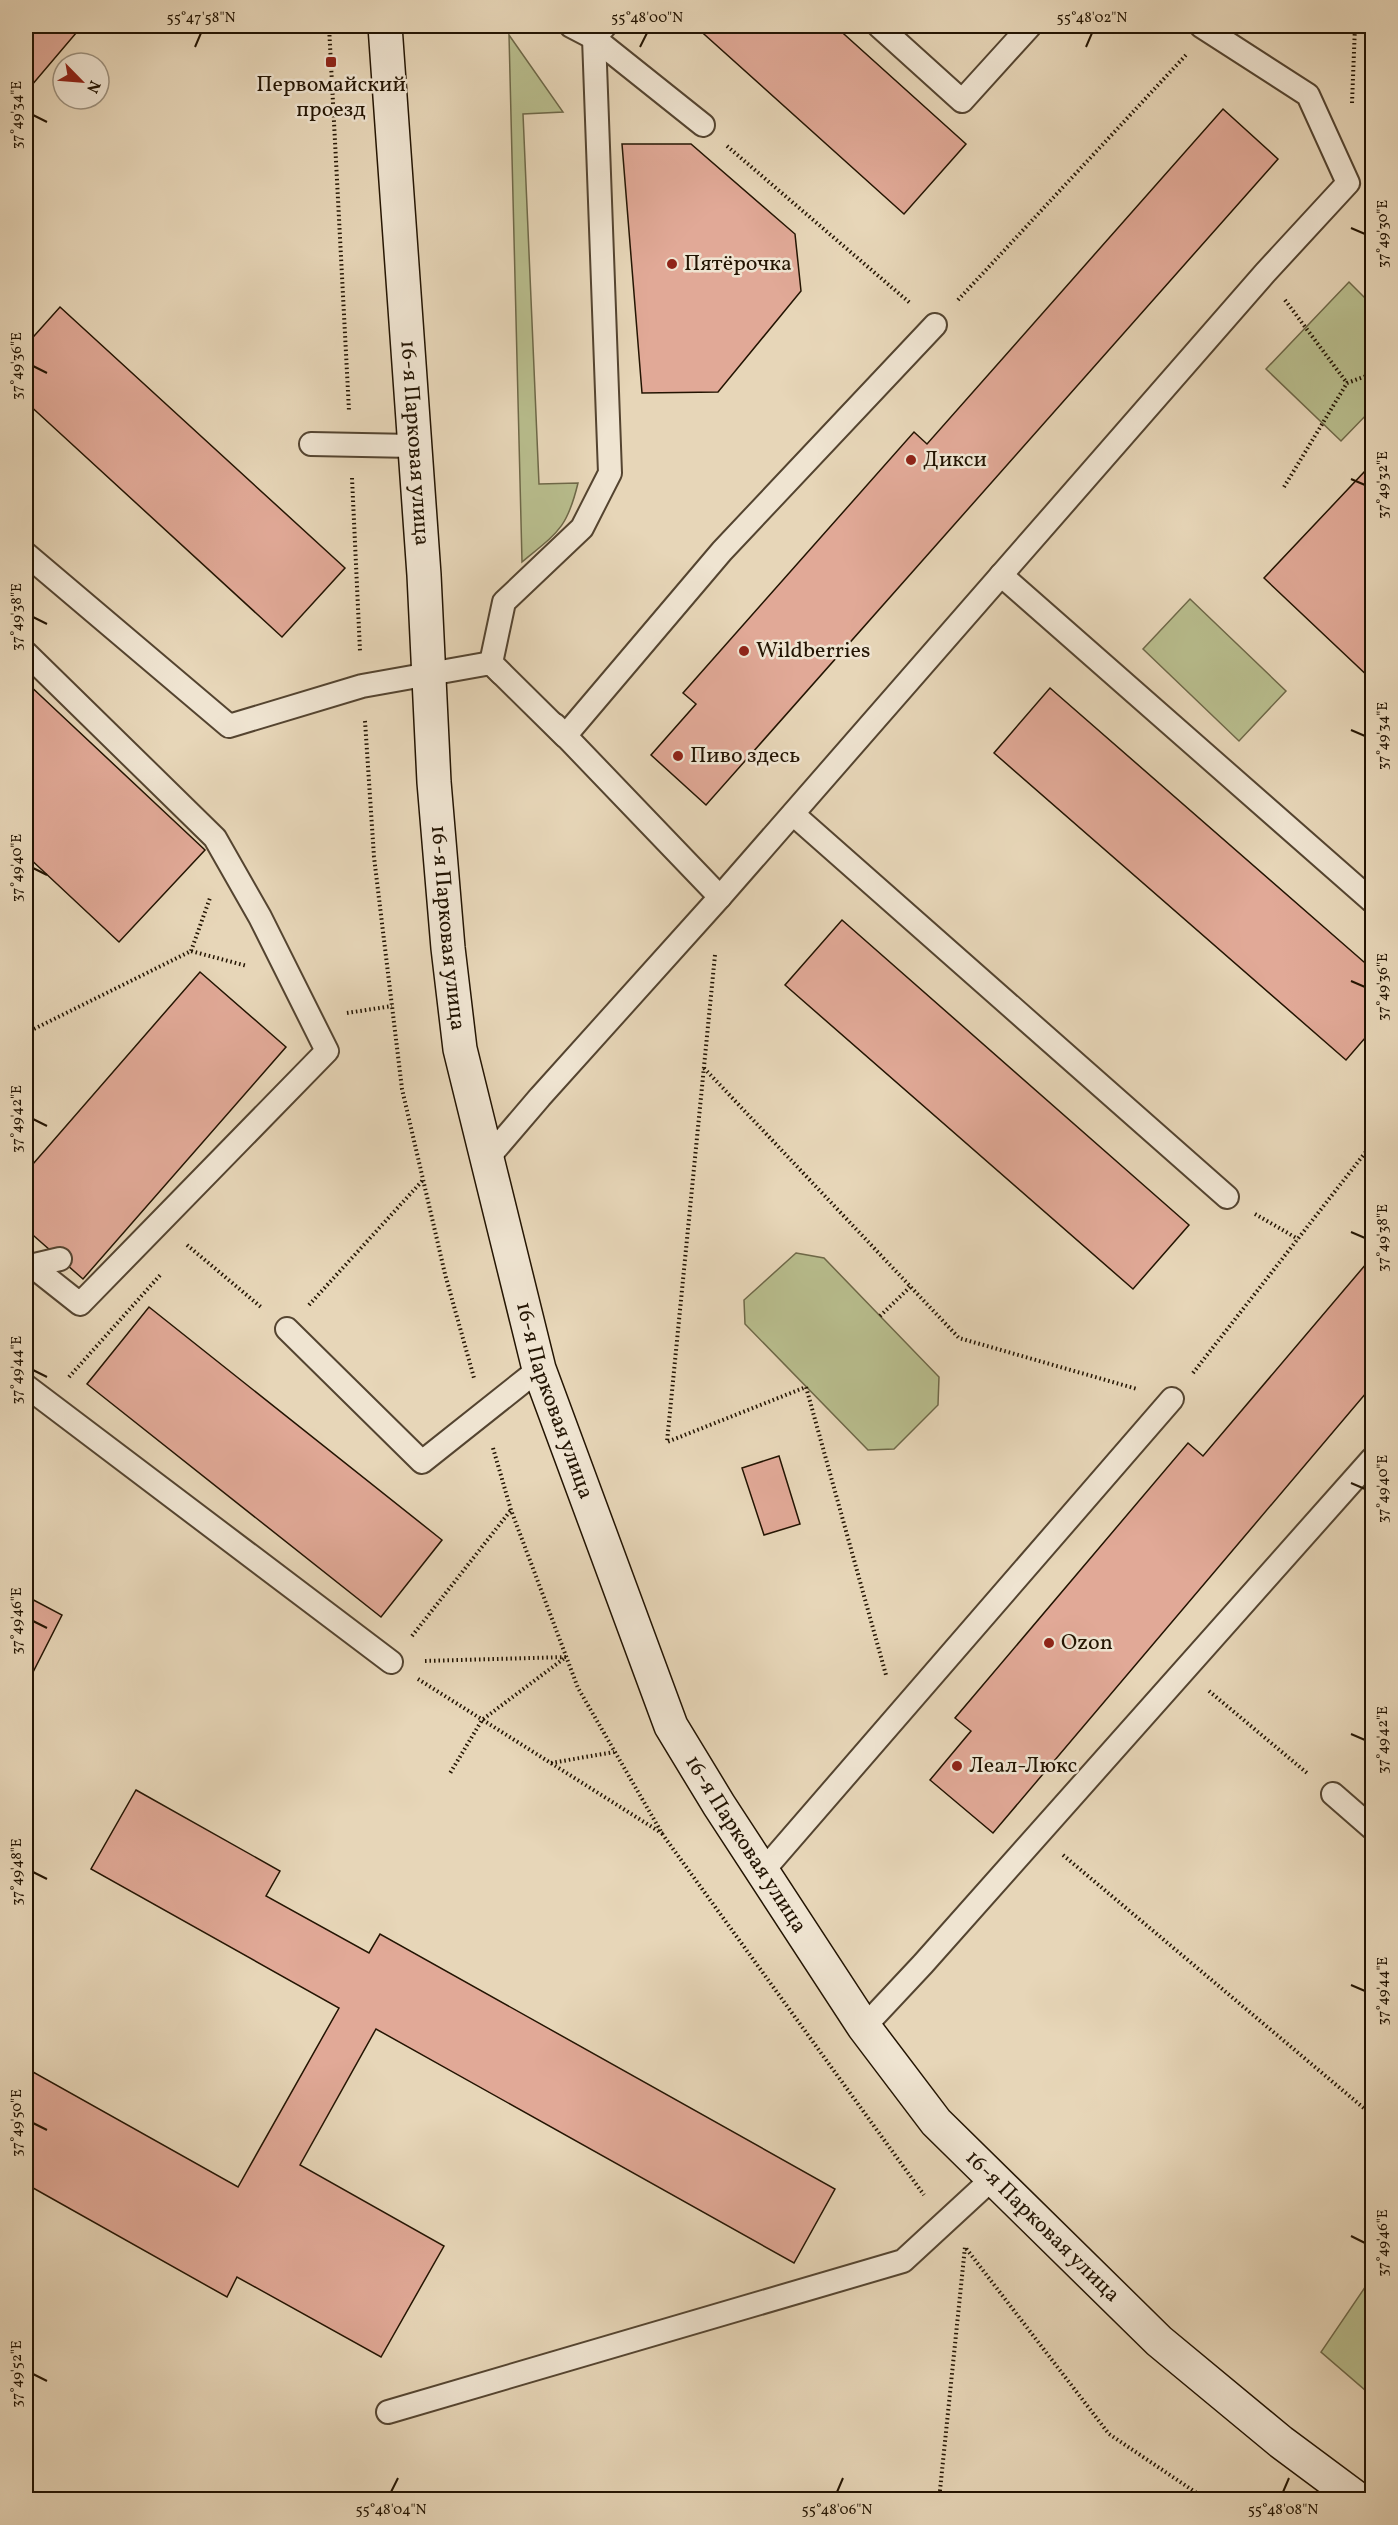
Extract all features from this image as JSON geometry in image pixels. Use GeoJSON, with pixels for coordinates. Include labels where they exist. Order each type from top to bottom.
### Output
{"type":"FeatureCollection","features":[{"type":"Feature","properties":{"kind":"main road","name":"16-я Парковая улица"},"geometry":{"type":"LineString","coordinates":[[385,26],[430,675],[434,782],[448,948],[460,1049],[539,1369],[671,1726],[762,1872],[864,2027],[936,2122],[1159,2341],[1281,2442],[1359,2499]]}},
{"type":"Feature","properties":{"kind":"lane"},"geometry":{"type":"LineString","coordinates":[[571,26],[600,32],[702,125]]}},
{"type":"Feature","properties":{"kind":"lane"},"geometry":{"type":"LineString","coordinates":[[879,26],[962,101],[1030,26]]}},
{"type":"Feature","properties":{"kind":"lane"},"geometry":{"type":"LineString","coordinates":[[487,1159],[793,814],[1265,273],[1348,183],[1308,95],[1205,28]]}},
{"type":"Feature","properties":{"kind":"lane"},"geometry":{"type":"LineString","coordinates":[[491,663],[504,602],[582,528],[610,473],[600,32]]}},
{"type":"Feature","properties":{"kind":"lane"},"geometry":{"type":"LineString","coordinates":[[565,736],[722,551],[935,325]]}},
{"type":"Feature","properties":{"kind":"lane"},"geometry":{"type":"LineString","coordinates":[[311,444],[413,446]]}},
{"type":"Feature","properties":{"kind":"lane"},"geometry":{"type":"LineString","coordinates":[[26,554],[229,726],[362,686],[491,663]]}},
{"type":"Feature","properties":{"kind":"lane"},"geometry":{"type":"LineString","coordinates":[[1001,575],[1372,901]]}},
{"type":"Feature","properties":{"kind":"lane"},"geometry":{"type":"LineString","coordinates":[[26,653],[215,838],[260,917],[327,1051],[80,1304],[29,1267]]}},
{"type":"Feature","properties":{"kind":"lane"},"geometry":{"type":"LineString","coordinates":[[491,663],[565,736],[720,897]]}},
{"type":"Feature","properties":{"kind":"lane"},"geometry":{"type":"LineString","coordinates":[[793,814],[1227,1197]]}},
{"type":"Feature","properties":{"kind":"lane"},"geometry":{"type":"LineString","coordinates":[[29,1267],[60,1259]]}},
{"type":"Feature","properties":{"kind":"lane"},"geometry":{"type":"LineString","coordinates":[[287,1329],[422,1462],[539,1369]]}},
{"type":"Feature","properties":{"kind":"lane"},"geometry":{"type":"LineString","coordinates":[[26,1386],[391,1662]]}},
{"type":"Feature","properties":{"kind":"lane"},"geometry":{"type":"LineString","coordinates":[[762,1872],[1172,1399]]}},
{"type":"Feature","properties":{"kind":"lane"},"geometry":{"type":"LineString","coordinates":[[864,2027],[1372,1459]]}},
{"type":"Feature","properties":{"kind":"lane"},"geometry":{"type":"LineString","coordinates":[[1333,1794],[1372,1828]]}},
{"type":"Feature","properties":{"kind":"lane"},"geometry":{"type":"LineString","coordinates":[[388,2412],[903,2261],[993,2178]]}},
{"type":"Feature","properties":{"kind":"path"},"geometry":{"type":"LineString","coordinates":[[702,125],[935,325],[1205,28]]}},
{"type":"Feature","properties":{"kind":"path"},"geometry":{"type":"LineString","coordinates":[[1265,273],[1347,383]]}},
{"type":"Feature","properties":{"kind":"path"},"geometry":{"type":"LineString","coordinates":[[1284,487],[1347,383],[1372,374]]}},
{"type":"Feature","properties":{"kind":"path"},"geometry":{"type":"LineString","coordinates":[[191,951],[225,855]]}},
{"type":"Feature","properties":{"kind":"path"},"geometry":{"type":"LineString","coordinates":[[720,897],[667,1442],[806,1387],[898,1716]]}},
{"type":"Feature","properties":{"kind":"path"},"geometry":{"type":"LineString","coordinates":[[26,1033],[191,951],[291,978]]}},
{"type":"Feature","properties":{"kind":"path"},"geometry":{"type":"LineString","coordinates":[[311,1019],[392,1006]]}},
{"type":"Feature","properties":{"kind":"path"},"geometry":{"type":"LineString","coordinates":[[704,1068],[959,1338],[1172,1399],[1372,1144]]}},
{"type":"Feature","properties":{"kind":"path"},"geometry":{"type":"LineString","coordinates":[[180,1253],[188,1244],[287,1329],[423,1180]]}},
{"type":"Feature","properties":{"kind":"path"},"geometry":{"type":"LineString","coordinates":[[1227,1197],[1298,1239]]}},
{"type":"Feature","properties":{"kind":"path"},"geometry":{"type":"LineString","coordinates":[[47,1402],[164,1271]]}},
{"type":"Feature","properties":{"kind":"path"},"geometry":{"type":"LineString","coordinates":[[880,1316],[910,1287]]}},
{"type":"Feature","properties":{"kind":"path"},"geometry":{"type":"LineString","coordinates":[[391,1662],[511,1510]]}},
{"type":"Feature","properties":{"kind":"path"},"geometry":{"type":"LineString","coordinates":[[391,1662],[567,1657],[482,1720],[449,1775]]}},
{"type":"Feature","properties":{"kind":"path"},"geometry":{"type":"LineString","coordinates":[[391,1662],[663,1835],[894,2155],[1109,2434],[1207,2499]]}},
{"type":"Feature","properties":{"kind":"path"},"geometry":{"type":"LineString","coordinates":[[1185,1670],[1333,1794]]}},
{"type":"Feature","properties":{"kind":"path"},"geometry":{"type":"LineString","coordinates":[[550,1763],[615,1752]]}},
{"type":"Feature","properties":{"kind":"path"},"geometry":{"type":"LineString","coordinates":[[1038,1834],[1372,2115]]}},
{"type":"Feature","properties":{"kind":"path"},"geometry":{"type":"LineString","coordinates":[[939,2499],[965,2247]]}},
{"type":"Feature","properties":{"kind":"green space"},"geometry":{"type":"Polygon","coordinates":[[[509,35],[563,112],[523,114],[539,484],[578,483],[565,521],[544,544],[522,562],[509,35]]]}},
{"type":"Feature","properties":{"kind":"green space"},"geometry":{"type":"Polygon","coordinates":[[[1349,282],[1372,305],[1372,409],[1341,441],[1266,369],[1349,282]]]}},
{"type":"Feature","properties":{"kind":"green space"},"geometry":{"type":"Polygon","coordinates":[[[1190,599],[1286,691],[1239,741],[1143,649],[1190,599]]]}},
{"type":"Feature","properties":{"kind":"green space"},"geometry":{"type":"Polygon","coordinates":[[[796,1253],[824,1258],[939,1377],[938,1405],[894,1449],[868,1450],[745,1324],[744,1300],[796,1253]]]}},
{"type":"Feature","properties":{"kind":"green space"},"geometry":{"type":"Polygon","coordinates":[[[1372,2277],[1372,2396],[1321,2352],[1372,2277]]]}},
{"type":"Feature","properties":{"kind":"building"},"geometry":{"type":"Polygon","coordinates":[[[26,26],[82,26],[61,51],[51,51],[51,63],[26,92],[26,26]]]}},
{"type":"Feature","properties":{"kind":"building"},"geometry":{"type":"Polygon","coordinates":[[[695,26],[835,26],[966,144],[904,214],[695,26]]]}},
{"type":"Feature","properties":{"kind":"building"},"geometry":{"type":"Polygon","coordinates":[[[1223,109],[1278,159],[706,805],[651,755],[696,704],[683,693],[914,432],[927,444],[1223,109]]]}},
{"type":"Feature","properties":{"kind":"building"},"geometry":{"type":"Polygon","coordinates":[[[622,144],[691,144],[795,234],[801,291],[718,392],[642,393],[622,144]]]}},
{"type":"Feature","properties":{"kind":"building"},"geometry":{"type":"Polygon","coordinates":[[[60,307],[345,568],[282,637],[26,402],[26,345],[60,307]]]}},
{"type":"Feature","properties":{"kind":"building"},"geometry":{"type":"Polygon","coordinates":[[[1367,469],[1372,475],[1372,680],[1264,578],[1367,469]]]}},
{"type":"Feature","properties":{"kind":"building"},"geometry":{"type":"Polygon","coordinates":[[[26,682],[205,850],[119,942],[26,855],[26,682]]]}},
{"type":"Feature","properties":{"kind":"building"},"geometry":{"type":"Polygon","coordinates":[[[1050,688],[1372,969],[1372,1030],[1346,1060],[994,753],[1050,688]]]}},
{"type":"Feature","properties":{"kind":"building"},"geometry":{"type":"Polygon","coordinates":[[[842,920],[1189,1225],[1133,1289],[785,985],[842,920]]]}},
{"type":"Feature","properties":{"kind":"building"},"geometry":{"type":"Polygon","coordinates":[[[200,972],[286,1047],[83,1279],[26,1229],[26,1172],[200,972]]]}},
{"type":"Feature","properties":{"kind":"building"},"geometry":{"type":"Polygon","coordinates":[[[1372,1257],[1372,1386],[993,1833],[930,1780],[971,1731],[955,1718],[1188,1443],[1203,1456],[1372,1257]]]}},
{"type":"Feature","properties":{"kind":"building"},"geometry":{"type":"Polygon","coordinates":[[[149,1307],[442,1540],[381,1617],[87,1384],[149,1307]]]}},
{"type":"Feature","properties":{"kind":"building"},"geometry":{"type":"Polygon","coordinates":[[[779,1456],[800,1524],[764,1535],[742,1468],[779,1456]]]}},
{"type":"Feature","properties":{"kind":"building"},"geometry":{"type":"Polygon","coordinates":[[[26,1596],[62,1615],[26,1686],[26,1596]]]}},
{"type":"Feature","properties":{"kind":"building"},"geometry":{"type":"Polygon","coordinates":[[[136,1790],[280,1871],[266,1896],[369,1953],[380,1934],[835,2189],[794,2263],[376,2029],[300,2165],[444,2246],[381,2357],[237,2277],[227,2297],[26,2184],[26,2068],[238,2187],[339,2008],[91,1869],[136,1790]]]}},
{"type":"Feature","properties":{"kind":"place","name":"Первомайский проезд"},"geometry":{"type":"Point","coordinates":[331,62]}},
{"type":"Feature","properties":{"kind":"place","name":"Пятёрочка"},"geometry":{"type":"Point","coordinates":[672,264]}},
{"type":"Feature","properties":{"kind":"place","name":"Дикси"},"geometry":{"type":"Point","coordinates":[911,460]}},
{"type":"Feature","properties":{"kind":"place","name":"Wildberries"},"geometry":{"type":"Point","coordinates":[744,651]}},
{"type":"Feature","properties":{"kind":"place","name":"Пиво здесь"},"geometry":{"type":"Point","coordinates":[678,756]}},
{"type":"Feature","properties":{"kind":"place","name":"Ozon"},"geometry":{"type":"Point","coordinates":[1049,1643]}},
{"type":"Feature","properties":{"kind":"place","name":"Леал-Люкс"},"geometry":{"type":"Point","coordinates":[957,1766]}}]}
